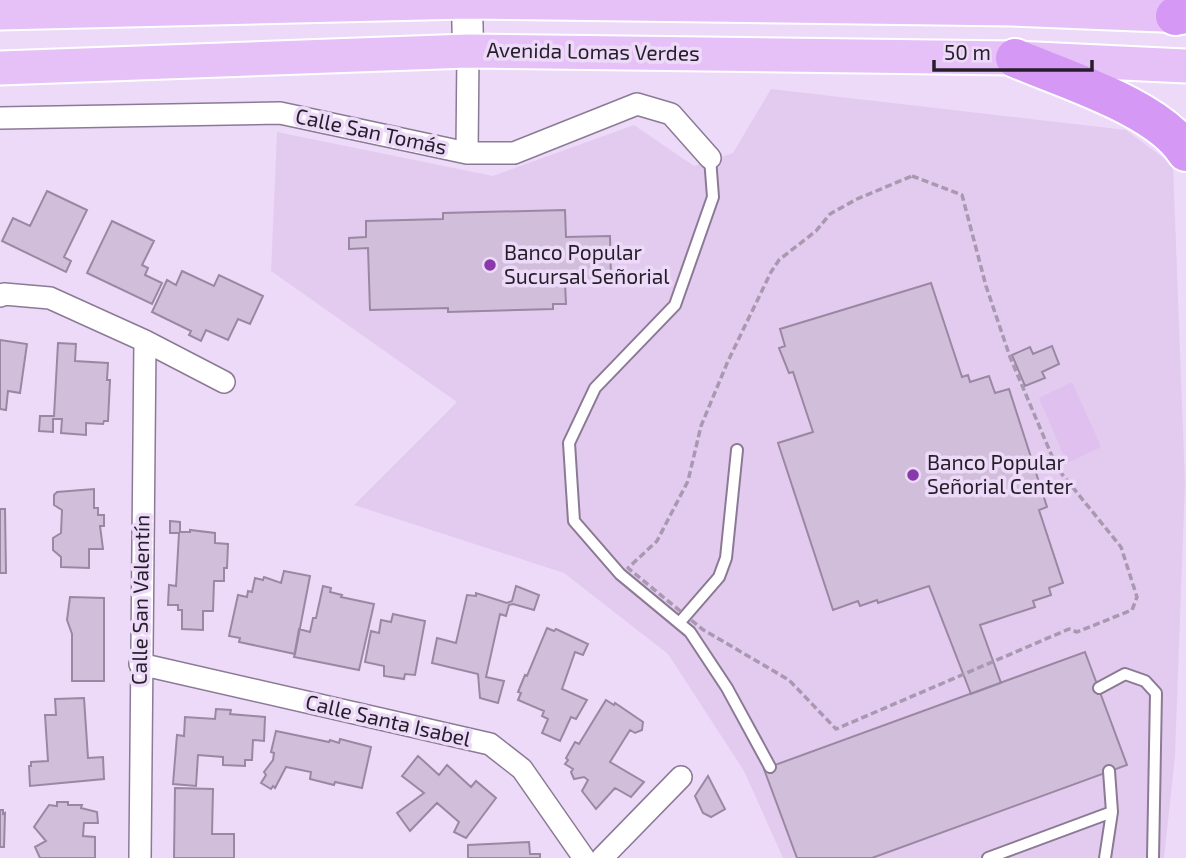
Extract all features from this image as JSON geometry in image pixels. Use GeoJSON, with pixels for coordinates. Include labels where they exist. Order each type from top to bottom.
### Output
{"type":"FeatureCollection","features":[{"type":"Feature","properties":{"kind":"highway"},"geometry":{"type":"LineString","coordinates":[[1015,58],[1137,109],[1160,123],[1186,152]]}},
{"type":"Feature","properties":{"kind":"main road"},"geometry":{"type":"LineString","coordinates":[[0,13],[467,1],[1013,9],[1182,15]]}},
{"type":"Feature","properties":{"kind":"main road","name":"Avenida Lomas Verdes"},"geometry":{"type":"LineString","coordinates":[[0,68],[468,51],[1015,58],[1186,66]]}},
{"type":"Feature","properties":{"kind":"street"},"geometry":{"type":"LineString","coordinates":[[467,1],[467,153]]}},
{"type":"Feature","properties":{"kind":"street","name":"Calle San Tomás"},"geometry":{"type":"LineString","coordinates":[[0,118],[280,113],[467,153],[514,153],[637,104],[671,114],[710,158]]}},
{"type":"Feature","properties":{"kind":"street"},"geometry":{"type":"LineString","coordinates":[[0,296],[4,294],[50,298],[145,341],[224,383]]}},
{"type":"Feature","properties":{"kind":"street","name":"Calle San Valentín"},"geometry":{"type":"LineString","coordinates":[[140,858],[145,341]]}},
{"type":"Feature","properties":{"kind":"street","name":"Calle Santa Isabel"},"geometry":{"type":"LineString","coordinates":[[140,664],[490,744],[522,769],[584,858]]}},
{"type":"Feature","properties":{"kind":"street"},"geometry":{"type":"LineString","coordinates":[[602,858],[681,777]]}},
{"type":"Feature","properties":{"kind":"lane"},"geometry":{"type":"LineString","coordinates":[[710,158],[713,197],[675,305],[594,388],[569,443],[574,521],[620,574],[683,619],[727,688],[770,767]]}},
{"type":"Feature","properties":{"kind":"lane"},"geometry":{"type":"LineString","coordinates":[[683,619],[719,577],[726,558],[737,450]]}},
{"type":"Feature","properties":{"kind":"lane"},"geometry":{"type":"LineString","coordinates":[[1099,688],[1125,674],[1145,681],[1156,693],[1153,858]]}},
{"type":"Feature","properties":{"kind":"lane"},"geometry":{"type":"LineString","coordinates":[[1105,858],[1112,812],[1109,771]]}},
{"type":"Feature","properties":{"kind":"lane"},"geometry":{"type":"LineString","coordinates":[[988,858],[1112,812]]}},
{"type":"Feature","properties":{"kind":"path"},"geometry":{"type":"LineString","coordinates":[[912,176],[962,195],[986,286],[1010,357],[1057,468],[1121,547],[1137,597],[1132,610],[1077,632],[1069,629],[836,729],[789,680],[683,619],[628,568],[657,541],[688,481],[701,426],[728,361],[771,272],[779,260],[816,231],[830,214],[912,176]]}},
{"type":"Feature","properties":{"kind":"shaded area"},"geometry":{"type":"Polygon","coordinates":[[[771,89],[1126,130],[1173,165],[1185,483],[1175,756],[1164,858],[783,858],[744,771],[668,654],[564,573],[354,505],[457,402],[271,271],[277,132],[493,176],[634,125],[694,166],[733,153],[771,89]]]}},
{"type":"Feature","properties":{"kind":"shaded area"},"geometry":{"type":"Polygon","coordinates":[[[1072,382],[1101,447],[1067,463],[1039,398],[1072,382]]]}},
{"type":"Feature","properties":{"kind":"building"},"geometry":{"type":"Polygon","coordinates":[[[47,191],[87,210],[64,257],[71,261],[66,272],[2,241],[13,218],[30,226],[47,191]]]}},
{"type":"Feature","properties":{"kind":"building","name":"Banco Popular Sucursal Señorial"},"geometry":{"type":"Polygon","coordinates":[[[565,210],[566,237],[610,236],[611,281],[565,283],[566,304],[553,304],[553,309],[448,312],[448,308],[370,310],[368,248],[349,249],[349,238],[366,237],[366,221],[443,219],[443,213],[565,210]]]}},
{"type":"Feature","properties":{"kind":"building"},"geometry":{"type":"Polygon","coordinates":[[[112,221],[154,241],[142,265],[148,268],[145,275],[162,283],[152,304],[87,273],[112,221]]]}},
{"type":"Feature","properties":{"kind":"building"},"geometry":{"type":"Polygon","coordinates":[[[182,271],[214,286],[219,275],[263,296],[250,324],[238,319],[228,340],[206,330],[201,341],[189,335],[191,331],[152,312],[167,280],[176,285],[182,271]]]}},
{"type":"Feature","properties":{"kind":"building","name":"Banco Popular Señorial Center"},"geometry":{"type":"Polygon","coordinates":[[[931,283],[962,377],[968,375],[970,382],[989,376],[995,393],[1009,389],[1047,507],[1039,510],[1063,583],[1049,588],[1051,595],[1033,601],[1035,607],[980,625],[1001,683],[971,694],[929,586],[878,603],[877,600],[860,606],[858,601],[833,610],[778,443],[813,432],[793,372],[789,373],[779,348],[785,346],[780,329],[931,283]]]}},
{"type":"Feature","properties":{"kind":"building"},"geometry":{"type":"Polygon","coordinates":[[[0,340],[27,344],[20,393],[8,391],[6,410],[0,409],[0,340]]]}},
{"type":"Feature","properties":{"kind":"building"},"geometry":{"type":"Polygon","coordinates":[[[58,343],[76,344],[75,361],[108,363],[108,421],[103,424],[86,423],[86,435],[61,433],[62,419],[53,419],[53,432],[39,431],[40,416],[54,416],[58,343]]]}},
{"type":"Feature","properties":{"kind":"building"},"geometry":{"type":"Polygon","coordinates":[[[1052,346],[1059,364],[1042,372],[1045,378],[1025,386],[1012,355],[1030,347],[1033,354],[1052,346]]]}},
{"type":"Feature","properties":{"kind":"building"},"geometry":{"type":"Polygon","coordinates":[[[94,489],[94,508],[98,508],[98,515],[104,515],[104,526],[100,526],[103,549],[89,549],[89,568],[61,567],[61,557],[53,550],[53,538],[61,533],[62,510],[54,505],[54,495],[57,492],[94,489]]]}},
{"type":"Feature","properties":{"kind":"building"},"geometry":{"type":"Polygon","coordinates":[[[0,509],[5,509],[6,573],[0,573],[0,509]]]}},
{"type":"Feature","properties":{"kind":"building"},"geometry":{"type":"Polygon","coordinates":[[[170,521],[180,522],[180,532],[190,530],[215,533],[215,543],[228,544],[224,581],[214,581],[213,611],[203,611],[203,630],[182,629],[182,610],[178,610],[178,605],[168,605],[169,585],[176,586],[179,533],[170,533],[170,521]]]}},
{"type":"Feature","properties":{"kind":"building"},"geometry":{"type":"Polygon","coordinates":[[[284,571],[310,576],[295,654],[239,642],[240,638],[229,636],[238,595],[247,597],[248,591],[252,592],[255,578],[263,580],[264,577],[281,583],[284,571]]]}},
{"type":"Feature","properties":{"kind":"building"},"geometry":{"type":"Polygon","coordinates":[[[323,586],[331,588],[330,592],[342,595],[341,597],[374,604],[359,670],[294,657],[299,629],[310,632],[323,586]]]}},
{"type":"Feature","properties":{"kind":"building"},"geometry":{"type":"Polygon","coordinates":[[[516,586],[539,595],[534,610],[513,604],[509,605],[506,616],[500,614],[486,677],[504,681],[498,703],[480,698],[478,674],[432,663],[437,638],[456,643],[467,595],[476,596],[476,593],[507,603],[512,601],[516,586]]]}},
{"type":"Feature","properties":{"kind":"building"},"geometry":{"type":"Polygon","coordinates":[[[70,597],[104,598],[104,681],[72,681],[72,634],[67,620],[70,597]]]}},
{"type":"Feature","properties":{"kind":"building"},"geometry":{"type":"Polygon","coordinates":[[[393,614],[425,621],[415,675],[405,674],[404,679],[384,676],[384,666],[365,662],[371,631],[379,633],[381,620],[391,622],[393,614]]]}},
{"type":"Feature","properties":{"kind":"building"},"geometry":{"type":"Polygon","coordinates":[[[547,628],[554,631],[556,629],[588,644],[583,655],[575,652],[562,689],[587,700],[576,719],[571,717],[560,741],[542,733],[548,719],[542,716],[544,711],[518,700],[521,693],[518,692],[547,628]]]}},
{"type":"Feature","properties":{"kind":"building"},"geometry":{"type":"Polygon","coordinates":[[[1085,652],[1127,765],[872,858],[797,858],[764,769],[1085,652]]]}},
{"type":"Feature","properties":{"kind":"building"},"geometry":{"type":"Polygon","coordinates":[[[84,698],[88,758],[103,757],[104,779],[30,786],[31,762],[48,761],[45,715],[56,715],[55,699],[84,698]]]}},
{"type":"Feature","properties":{"kind":"building"},"geometry":{"type":"Polygon","coordinates":[[[606,700],[643,722],[642,730],[635,733],[630,730],[610,762],[644,782],[631,797],[615,788],[596,809],[582,791],[588,780],[584,777],[574,779],[571,772],[573,769],[565,764],[575,742],[579,744],[606,700]]]}},
{"type":"Feature","properties":{"kind":"building"},"geometry":{"type":"Polygon","coordinates":[[[216,709],[231,710],[230,714],[265,717],[264,741],[253,740],[252,760],[245,760],[245,766],[223,765],[223,757],[198,755],[196,786],[173,784],[177,735],[184,736],[185,717],[215,719],[216,709]]]}},
{"type":"Feature","properties":{"kind":"building"},"geometry":{"type":"Polygon","coordinates":[[[276,731],[329,742],[339,743],[340,739],[371,747],[362,788],[310,779],[311,772],[286,767],[275,788],[273,786],[271,789],[261,783],[266,775],[264,772],[273,760],[274,753],[271,752],[276,731]]]}},
{"type":"Feature","properties":{"kind":"building"},"geometry":{"type":"Polygon","coordinates":[[[418,756],[439,775],[447,765],[471,787],[476,781],[496,798],[466,838],[454,832],[459,822],[437,803],[410,831],[397,813],[424,793],[402,776],[418,756]]]}},
{"type":"Feature","properties":{"kind":"building"},"geometry":{"type":"Polygon","coordinates":[[[708,776],[725,809],[711,817],[703,813],[695,796],[708,776]]]}},
{"type":"Feature","properties":{"kind":"building"},"geometry":{"type":"Polygon","coordinates":[[[175,788],[213,789],[212,834],[234,834],[234,858],[174,858],[175,788]]]}},
{"type":"Feature","properties":{"kind":"building"},"geometry":{"type":"Polygon","coordinates":[[[57,802],[82,805],[81,808],[97,812],[98,823],[84,823],[83,836],[95,837],[95,858],[40,858],[35,847],[46,841],[34,827],[49,805],[57,806],[57,802]]]}},
{"type":"Feature","properties":{"kind":"building"},"geometry":{"type":"Polygon","coordinates":[[[0,810],[5,813],[4,847],[0,847],[0,810]]]}},
{"type":"Feature","properties":{"kind":"building"},"geometry":{"type":"Polygon","coordinates":[[[529,842],[530,854],[540,854],[540,858],[468,858],[468,845],[529,842]]]}},
{"type":"Feature","properties":{"kind":"place","name":"Banco Popular Sucursal Señorial"},"geometry":{"type":"Point","coordinates":[490,265]}},
{"type":"Feature","properties":{"kind":"place","name":"Banco Popular Señorial Center"},"geometry":{"type":"Point","coordinates":[913,475]}}]}
